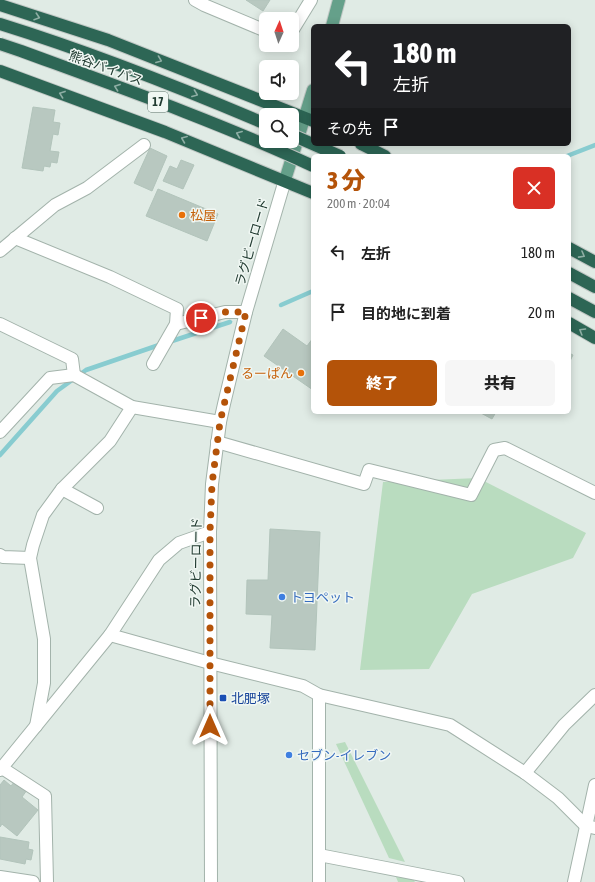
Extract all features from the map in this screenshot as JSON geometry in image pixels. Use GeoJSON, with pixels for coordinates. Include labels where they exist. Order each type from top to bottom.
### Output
{"type":"FeatureCollection","features":[{"type":"Feature","properties":{"kind":"highway"},"geometry":{"type":"LineString","coordinates":[[0,4],[108,40],[309,119]]}},
{"type":"Feature","properties":{"kind":"highway","name":"熊谷バイパス"},"geometry":{"type":"LineString","coordinates":[[0,24],[93,56],[226,106],[259,121]]}},
{"type":"Feature","properties":{"kind":"highway","name":"熊谷バイパス"},"geometry":{"type":"LineString","coordinates":[[0,44],[160,103],[280,151],[311,165]]}},
{"type":"Feature","properties":{"kind":"highway","name":"17"},"geometry":{"type":"LineString","coordinates":[[0,71],[166,132],[285,180],[311,192]]}},
{"type":"Feature","properties":{"kind":"highway"},"geometry":{"type":"LineString","coordinates":[[299,138],[311,143]]}},
{"type":"Feature","properties":{"kind":"highway"},"geometry":{"type":"LineString","coordinates":[[317,146],[335,154]]}},
{"type":"Feature","properties":{"kind":"highway"},"geometry":{"type":"LineString","coordinates":[[365,146],[381,154]]}},
{"type":"Feature","properties":{"kind":"highway"},"geometry":{"type":"LineString","coordinates":[[571,249],[595,262]]}},
{"type":"Feature","properties":{"kind":"highway"},"geometry":{"type":"LineString","coordinates":[[571,275],[595,287]]}},
{"type":"Feature","properties":{"kind":"highway"},"geometry":{"type":"LineString","coordinates":[[571,299],[595,312]]}},
{"type":"Feature","properties":{"kind":"highway"},"geometry":{"type":"LineString","coordinates":[[571,324],[595,338]]}},
{"type":"Feature","properties":{"kind":"main road"},"geometry":{"type":"LineString","coordinates":[[333,24],[339,0]]}},
{"type":"Feature","properties":{"kind":"main road","name":"ラグビーロード"},"geometry":{"type":"LineString","coordinates":[[285,180],[309,119],[311,104]]}},
{"type":"Feature","properties":{"kind":"street"},"geometry":{"type":"LineString","coordinates":[[195,0],[259,28]]}},
{"type":"Feature","properties":{"kind":"street"},"geometry":{"type":"LineString","coordinates":[[299,19],[310,0]]}},
{"type":"Feature","properties":{"kind":"street"},"geometry":{"type":"LineString","coordinates":[[0,251],[55,205],[87,188],[144,145]]}},
{"type":"Feature","properties":{"kind":"street","name":"ラグビーロード"},"geometry":{"type":"LineString","coordinates":[[211,882],[210,532],[212,484],[220,422],[246,312],[285,180]]}},
{"type":"Feature","properties":{"kind":"street"},"geometry":{"type":"LineString","coordinates":[[15,238],[110,277],[177,309],[174,328],[153,364]]}},
{"type":"Feature","properties":{"kind":"street"},"geometry":{"type":"LineString","coordinates":[[174,328],[225,312],[246,312]]}},
{"type":"Feature","properties":{"kind":"street"},"geometry":{"type":"LineString","coordinates":[[0,324],[72,359],[75,375]]}},
{"type":"Feature","properties":{"kind":"street"},"geometry":{"type":"LineString","coordinates":[[0,432],[50,378],[75,375],[132,406],[220,422]]}},
{"type":"Feature","properties":{"kind":"street"},"geometry":{"type":"LineString","coordinates":[[36,726],[44,683],[44,639],[30,558],[33,545],[43,515],[62,489],[110,441],[132,406]]}},
{"type":"Feature","properties":{"kind":"street"},"geometry":{"type":"LineString","coordinates":[[217,442],[364,484],[369,470],[471,496],[494,450],[505,448],[595,493]]}},
{"type":"Feature","properties":{"kind":"street"},"geometry":{"type":"LineString","coordinates":[[62,489],[97,508]]}},
{"type":"Feature","properties":{"kind":"street"},"geometry":{"type":"LineString","coordinates":[[47,882],[45,796],[1,769],[110,635],[159,560],[179,543],[210,532]]}},
{"type":"Feature","properties":{"kind":"street"},"geometry":{"type":"LineString","coordinates":[[0,554],[3,557],[30,558]]}},
{"type":"Feature","properties":{"kind":"street"},"geometry":{"type":"LineString","coordinates":[[110,635],[210,663],[303,686],[319,696],[450,725],[525,773],[558,798],[590,827]]}},
{"type":"Feature","properties":{"kind":"street"},"geometry":{"type":"LineString","coordinates":[[525,773],[564,725],[595,695]]}},
{"type":"Feature","properties":{"kind":"street"},"geometry":{"type":"LineString","coordinates":[[319,696],[319,882]]}},
{"type":"Feature","properties":{"kind":"street"},"geometry":{"type":"LineString","coordinates":[[574,882],[590,827],[595,785]]}},
{"type":"Feature","properties":{"kind":"street"},"geometry":{"type":"LineString","coordinates":[[319,855],[458,882]]}},
{"type":"Feature","properties":{"kind":"street"},"geometry":{"type":"LineString","coordinates":[[0,877],[28,882]]}},
{"type":"Feature","properties":{"kind":"green space"},"geometry":{"type":"Polygon","coordinates":[[[478,478],[586,533],[573,558],[472,594],[429,669],[360,670],[383,482],[478,478]]]}},
{"type":"Feature","properties":{"kind":"green space"},"geometry":{"type":"Polygon","coordinates":[[[345,742],[405,862],[389,858],[336,744],[345,742]]]}},
{"type":"Feature","properties":{"kind":"green space"},"geometry":{"type":"Polygon","coordinates":[[[396,877],[413,879],[415,882],[398,882],[396,877]]]}},
{"type":"Feature","properties":{"kind":"building"},"geometry":{"type":"Polygon","coordinates":[[[246,0],[270,0],[263,11],[246,0]]]}},
{"type":"Feature","properties":{"kind":"building"},"geometry":{"type":"Polygon","coordinates":[[[33,107],[55,110],[53,122],[60,123],[58,135],[53,134],[50,151],[59,152],[57,163],[51,162],[50,167],[44,166],[43,171],[22,168],[33,107]]]}},
{"type":"Feature","properties":{"kind":"building"},"geometry":{"type":"Polygon","coordinates":[[[150,148],[167,156],[152,191],[134,183],[150,148]]]}},
{"type":"Feature","properties":{"kind":"building"},"geometry":{"type":"Polygon","coordinates":[[[181,160],[194,165],[183,189],[163,181],[170,166],[177,169],[181,160]]]}},
{"type":"Feature","properties":{"kind":"building","name":"松屋"},"geometry":{"type":"Polygon","coordinates":[[[158,189],[218,214],[207,241],[146,216],[158,189]]]}},
{"type":"Feature","properties":{"kind":"building","name":"るーぱん"},"geometry":{"type":"Polygon","coordinates":[[[283,329],[307,346],[311,341],[311,389],[264,356],[283,329]]]}},
{"type":"Feature","properties":{"kind":"building"},"geometry":{"type":"Polygon","coordinates":[[[483,414],[495,414],[492,419],[483,414]]]}},
{"type":"Feature","properties":{"kind":"building","name":"トヨペット"},"geometry":{"type":"Polygon","coordinates":[[[270,529],[320,532],[315,650],[270,648],[272,615],[246,614],[247,580],[268,580],[270,529]]]}},
{"type":"Feature","properties":{"kind":"building"},"geometry":{"type":"Polygon","coordinates":[[[4,780],[11,786],[15,781],[27,790],[22,797],[38,810],[17,836],[2,824],[0,827],[0,785],[4,780]]]}},
{"type":"Feature","properties":{"kind":"building"},"geometry":{"type":"Polygon","coordinates":[[[0,837],[29,842],[28,849],[33,850],[31,860],[26,859],[25,864],[0,859],[0,837]]]}},
{"type":"Feature","properties":{"kind":"waterway"},"geometry":{"type":"LineString","coordinates":[[571,154],[595,145]]}},
{"type":"Feature","properties":{"kind":"waterway"},"geometry":{"type":"LineString","coordinates":[[281,305],[311,292]]}},
{"type":"Feature","properties":{"kind":"waterway"},"geometry":{"type":"LineString","coordinates":[[169,342],[230,322]]}},
{"type":"Feature","properties":{"kind":"waterway"},"geometry":{"type":"LineString","coordinates":[[0,455],[57,391],[86,370],[162,344]]}},
{"type":"Feature","properties":{"kind":"place","name":"松屋"},"geometry":{"type":"Point","coordinates":[182,215]}},
{"type":"Feature","properties":{"kind":"place","name":"るーぱん"},"geometry":{"type":"Point","coordinates":[301,373]}},
{"type":"Feature","properties":{"kind":"place","name":"トヨペット"},"geometry":{"type":"Point","coordinates":[282,597]}},
{"type":"Feature","properties":{"kind":"place","name":"北肥塚"},"geometry":{"type":"Point","coordinates":[223,698]}},
{"type":"Feature","properties":{"kind":"place","name":"セブン-イレブン"},"geometry":{"type":"Point","coordinates":[289,755]}},
{"type":"Feature","properties":{"kind":"route"},"geometry":{"type":"LineString","coordinates":[[201,318],[225,312],[246,312],[220,422],[212,484],[210,532],[210,726]]}}]}
